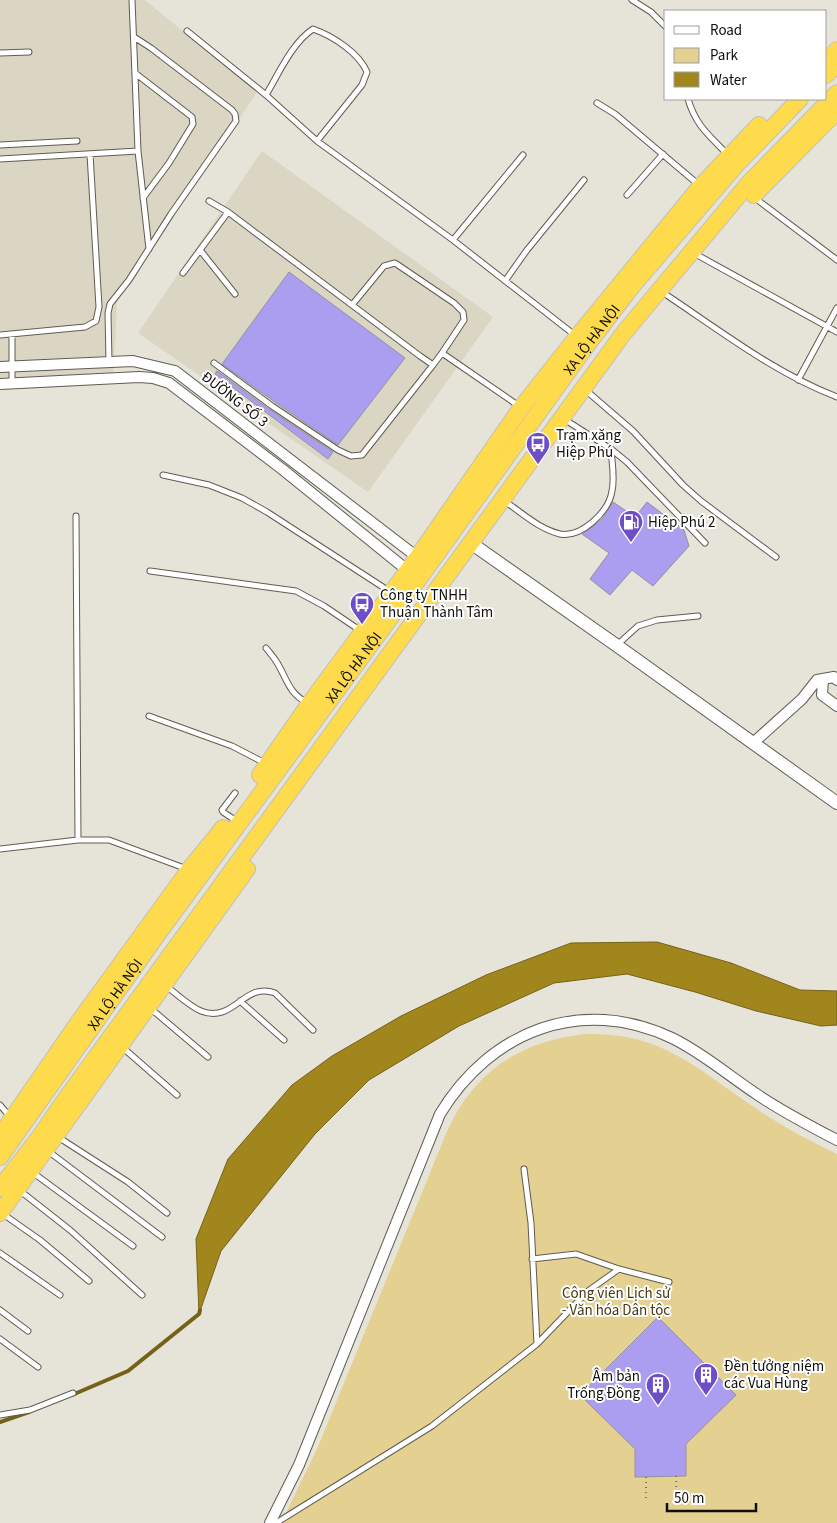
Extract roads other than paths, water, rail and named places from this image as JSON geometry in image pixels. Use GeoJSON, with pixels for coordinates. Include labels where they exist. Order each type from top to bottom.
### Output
{"type":"FeatureCollection","features":[{"type":"Feature","properties":{"kind":"highway"},"geometry":{"type":"LineString","coordinates":[[827,60],[837,50]]}},
{"type":"Feature","properties":{"kind":"highway"},"geometry":{"type":"LineString","coordinates":[[827,73],[837,64]]}},
{"type":"Feature","properties":{"kind":"highway","name":"XA LỘ HÀ NỘI"},"geometry":{"type":"LineString","coordinates":[[0,1212],[9,1188],[42,1144],[55,1135],[164,984],[474,546],[515,482],[623,334],[749,183],[837,93]]}},
{"type":"Feature","properties":{"kind":"highway","name":"XA LỘ HÀ NỘI"},"geometry":{"type":"LineString","coordinates":[[418,568],[521,408],[633,285],[705,191],[784,100]]}},
{"type":"Feature","properties":{"kind":"highway","name":"XA LỘ HÀ NỘI"},"geometry":{"type":"LineString","coordinates":[[733,160],[799,100]]}},
{"type":"Feature","properties":{"kind":"highway","name":"XA LỘ HÀ NỘI"},"geometry":{"type":"LineString","coordinates":[[565,414],[589,393],[698,256],[752,196],[837,112]]}},
{"type":"Feature","properties":{"kind":"highway","name":"XA LỘ HÀ NỘI"},"geometry":{"type":"LineString","coordinates":[[0,1157],[16,1125],[85,1035],[195,872],[418,568],[536,417],[582,341]]}},
{"type":"Feature","properties":{"kind":"highway","name":"XA LỘ HÀ NỘI"},"geometry":{"type":"LineString","coordinates":[[9,1188],[29,1170],[73,1089],[474,546],[510,505],[515,496],[515,482]]}},
{"type":"Feature","properties":{"kind":"highway","name":"XA LỘ HÀ NỘI"},"geometry":{"type":"LineString","coordinates":[[0,1136],[16,1125]]}},
{"type":"Feature","properties":{"kind":"street","name":"ĐƯỜNG SỐ 3"},"geometry":{"type":"LineString","coordinates":[[0,367],[133,361],[175,371],[418,568]]}},
{"type":"Feature","properties":{"kind":"street"},"geometry":{"type":"LineString","coordinates":[[153,378],[155,365]]}},
{"type":"Feature","properties":{"kind":"street","name":"ĐƯỜNG SỐ 3"},"geometry":{"type":"LineString","coordinates":[[0,384],[139,377],[153,378],[169,383],[282,469],[418,568]]}},
{"type":"Feature","properties":{"kind":"street"},"geometry":{"type":"LineString","coordinates":[[474,546],[837,803]]}},
{"type":"Feature","properties":{"kind":"street"},"geometry":{"type":"LineString","coordinates":[[753,743],[802,699],[817,680],[834,677],[837,680]]}},
{"type":"Feature","properties":{"kind":"street"},"geometry":{"type":"LineString","coordinates":[[823,680],[822,695],[837,706]]}},
{"type":"Feature","properties":{"kind":"street"},"geometry":{"type":"LineString","coordinates":[[270,1523],[298,1465],[440,1114],[466,1077],[505,1045],[538,1029],[571,1022],[605,1021],[639,1026],[664,1034],[688,1046],[781,1110],[837,1140]]}},
{"type":"Feature","properties":{"kind":"lane"},"geometry":{"type":"LineString","coordinates":[[132,0],[138,151],[149,249]]}},
{"type":"Feature","properties":{"kind":"lane"},"geometry":{"type":"LineString","coordinates":[[632,0],[651,12],[664,25]]}},
{"type":"Feature","properties":{"kind":"lane"},"geometry":{"type":"LineString","coordinates":[[266,95],[294,50],[306,34],[313,29],[322,32],[349,50],[363,64],[367,72],[362,85],[352,99],[317,141]]}},
{"type":"Feature","properties":{"kind":"lane"},"geometry":{"type":"LineString","coordinates":[[187,31],[266,95],[317,141],[453,240],[582,341]]}},
{"type":"Feature","properties":{"kind":"lane"},"geometry":{"type":"LineString","coordinates":[[109,362],[108,308],[236,121],[232,110],[151,48],[134,38]]}},
{"type":"Feature","properties":{"kind":"lane"},"geometry":{"type":"LineString","coordinates":[[0,53],[29,52]]}},
{"type":"Feature","properties":{"kind":"lane"},"geometry":{"type":"LineString","coordinates":[[135,73],[192,117],[193,124],[169,163],[143,198]]}},
{"type":"Feature","properties":{"kind":"lane"},"geometry":{"type":"LineString","coordinates":[[688,100],[692,114],[699,124],[733,160]]}},
{"type":"Feature","properties":{"kind":"lane"},"geometry":{"type":"LineString","coordinates":[[597,103],[615,114],[705,191]]}},
{"type":"Feature","properties":{"kind":"lane"},"geometry":{"type":"LineString","coordinates":[[0,146],[77,141]]}},
{"type":"Feature","properties":{"kind":"lane"},"geometry":{"type":"LineString","coordinates":[[0,159],[138,151]]}},
{"type":"Feature","properties":{"kind":"lane"},"geometry":{"type":"LineString","coordinates":[[0,335],[85,327],[96,321],[99,307],[90,154]]}},
{"type":"Feature","properties":{"kind":"lane"},"geometry":{"type":"LineString","coordinates":[[627,195],[663,154]]}},
{"type":"Feature","properties":{"kind":"lane"},"geometry":{"type":"LineString","coordinates":[[453,240],[523,155]]}},
{"type":"Feature","properties":{"kind":"lane"},"geometry":{"type":"LineString","coordinates":[[505,281],[527,250],[584,180]]}},
{"type":"Feature","properties":{"kind":"lane"},"geometry":{"type":"LineString","coordinates":[[752,196],[837,260]]}},
{"type":"Feature","properties":{"kind":"lane"},"geometry":{"type":"LineString","coordinates":[[209,200],[228,212],[434,365]]}},
{"type":"Feature","properties":{"kind":"lane"},"geometry":{"type":"LineString","coordinates":[[183,273],[228,212]]}},
{"type":"Feature","properties":{"kind":"lane"},"geometry":{"type":"LineString","coordinates":[[200,250],[235,294]]}},
{"type":"Feature","properties":{"kind":"lane"},"geometry":{"type":"LineString","coordinates":[[698,256],[837,332]]}},
{"type":"Feature","properties":{"kind":"lane"},"geometry":{"type":"LineString","coordinates":[[214,363],[272,406],[338,450],[351,456],[362,454],[434,365],[464,320],[463,312],[454,303],[395,263],[384,266],[352,305]]}},
{"type":"Feature","properties":{"kind":"lane"},"geometry":{"type":"LineString","coordinates":[[668,296],[746,350],[798,380],[837,397]]}},
{"type":"Feature","properties":{"kind":"lane"},"geometry":{"type":"LineString","coordinates":[[798,380],[837,308]]}},
{"type":"Feature","properties":{"kind":"lane"},"geometry":{"type":"LineString","coordinates":[[12,334],[12,383]]}},
{"type":"Feature","properties":{"kind":"lane"},"geometry":{"type":"LineString","coordinates":[[442,353],[536,417]]}},
{"type":"Feature","properties":{"kind":"lane"},"geometry":{"type":"LineString","coordinates":[[589,393],[633,431],[683,485],[701,501],[776,556]]}},
{"type":"Feature","properties":{"kind":"lane"},"geometry":{"type":"LineString","coordinates":[[565,414],[627,462],[705,543]]}},
{"type":"Feature","properties":{"kind":"lane"},"geometry":{"type":"LineString","coordinates":[[510,505],[550,531],[563,534],[587,528],[610,501],[613,479],[611,449]]}},
{"type":"Feature","properties":{"kind":"lane"},"geometry":{"type":"LineString","coordinates":[[163,475],[209,485],[242,498],[398,596]]}},
{"type":"Feature","properties":{"kind":"lane"},"geometry":{"type":"LineString","coordinates":[[76,516],[78,840]]}},
{"type":"Feature","properties":{"kind":"lane"},"geometry":{"type":"LineString","coordinates":[[150,571],[296,591],[324,606],[369,636]]}},
{"type":"Feature","properties":{"kind":"lane"},"geometry":{"type":"LineString","coordinates":[[616,645],[638,626],[645,623],[698,616]]}},
{"type":"Feature","properties":{"kind":"lane"},"geometry":{"type":"LineString","coordinates":[[266,648],[276,660],[298,698],[314,709]]}},
{"type":"Feature","properties":{"kind":"lane"},"geometry":{"type":"LineString","coordinates":[[149,716],[232,746],[273,767]]}},
{"type":"Feature","properties":{"kind":"lane"},"geometry":{"type":"LineString","coordinates":[[235,793],[222,810],[235,820]]}},
{"type":"Feature","properties":{"kind":"lane"},"geometry":{"type":"LineString","coordinates":[[0,849],[78,840],[108,840],[195,872]]}},
{"type":"Feature","properties":{"kind":"lane"},"geometry":{"type":"LineString","coordinates":[[164,984],[200,1010],[212,1014],[224,1012],[261,990],[268,990],[276,993],[313,1030]]}},
{"type":"Feature","properties":{"kind":"lane"},"geometry":{"type":"LineString","coordinates":[[240,1001],[284,1040]]}},
{"type":"Feature","properties":{"kind":"lane"},"geometry":{"type":"LineString","coordinates":[[148,1006],[208,1057]]}},
{"type":"Feature","properties":{"kind":"lane"},"geometry":{"type":"LineString","coordinates":[[120,1045],[177,1095]]}},
{"type":"Feature","properties":{"kind":"lane"},"geometry":{"type":"LineString","coordinates":[[0,1104],[16,1125]]}},
{"type":"Feature","properties":{"kind":"lane"},"geometry":{"type":"LineString","coordinates":[[55,1135],[128,1182],[168,1213]]}},
{"type":"Feature","properties":{"kind":"lane"},"geometry":{"type":"LineString","coordinates":[[42,1144],[162,1237]]}},
{"type":"Feature","properties":{"kind":"lane"},"geometry":{"type":"LineString","coordinates":[[524,1169],[531,1223],[537,1344]]}},
{"type":"Feature","properties":{"kind":"lane"},"geometry":{"type":"LineString","coordinates":[[29,1170],[133,1246]]}},
{"type":"Feature","properties":{"kind":"lane"},"geometry":{"type":"LineString","coordinates":[[9,1188],[70,1230],[142,1295]]}},
{"type":"Feature","properties":{"kind":"lane"},"geometry":{"type":"LineString","coordinates":[[0,1212],[40,1240],[89,1281]]}},
{"type":"Feature","properties":{"kind":"lane"},"geometry":{"type":"LineString","coordinates":[[0,1253],[60,1295]]}},
{"type":"Feature","properties":{"kind":"lane"},"geometry":{"type":"LineString","coordinates":[[532,1259],[576,1254],[619,1269],[669,1282]]}},
{"type":"Feature","properties":{"kind":"lane"},"geometry":{"type":"LineString","coordinates":[[276,1523],[432,1426],[537,1344],[588,1291],[619,1269]]}},
{"type":"Feature","properties":{"kind":"lane"},"geometry":{"type":"LineString","coordinates":[[0,1310],[28,1330]]}},
{"type":"Feature","properties":{"kind":"lane"},"geometry":{"type":"LineString","coordinates":[[0,1339],[38,1367]]}},
{"type":"Feature","properties":{"kind":"lane"},"geometry":{"type":"LineString","coordinates":[[0,1415],[30,1410],[74,1393]]}},
{"type":"Feature","properties":{"kind":"water"},"geometry":{"type":"Polygon","coordinates":[[[657,942],[731,963],[800,990],[837,991],[837,1025],[821,1026],[756,1011],[627,974],[554,983],[459,1026],[369,1080],[315,1134],[221,1251],[199,1314],[196,1239],[228,1159],[292,1085],[332,1056],[401,1016],[486,975],[571,943],[657,942]]]}},
{"type":"Feature","properties":{"kind":"waterway"},"geometry":{"type":"LineString","coordinates":[[72,1395],[128,1371],[199,1314],[200,1310]]}},
{"type":"Feature","properties":{"kind":"waterway"},"geometry":{"type":"LineString","coordinates":[[0,1422],[29,1412]]}},
{"type":"Feature","properties":{"kind":"place","name":"Trạm xăng Hiệp Phú"},"geometry":{"type":"Point","coordinates":[538,465]}},
{"type":"Feature","properties":{"kind":"place","name":"Hiệp Phú 2"},"geometry":{"type":"Point","coordinates":[631,543]}},
{"type":"Feature","properties":{"kind":"place","name":"Công ty TNHH Thuận Thành Tâm"},"geometry":{"type":"Point","coordinates":[362,625]}},
{"type":"Feature","properties":{"kind":"place","name":"Đền tưởng niệm các Vua Hùng"},"geometry":{"type":"Point","coordinates":[706,1396]}},
{"type":"Feature","properties":{"kind":"place","name":"Âm bản Trống Đồng"},"geometry":{"type":"Point","coordinates":[658,1406]}},
{"type":"Feature","properties":{"kind":"park label","name":"Công viên Lịch sử - Văn hóa Dân tộc"},"geometry":{"type":"Point","coordinates":[616,1302]}}]}
